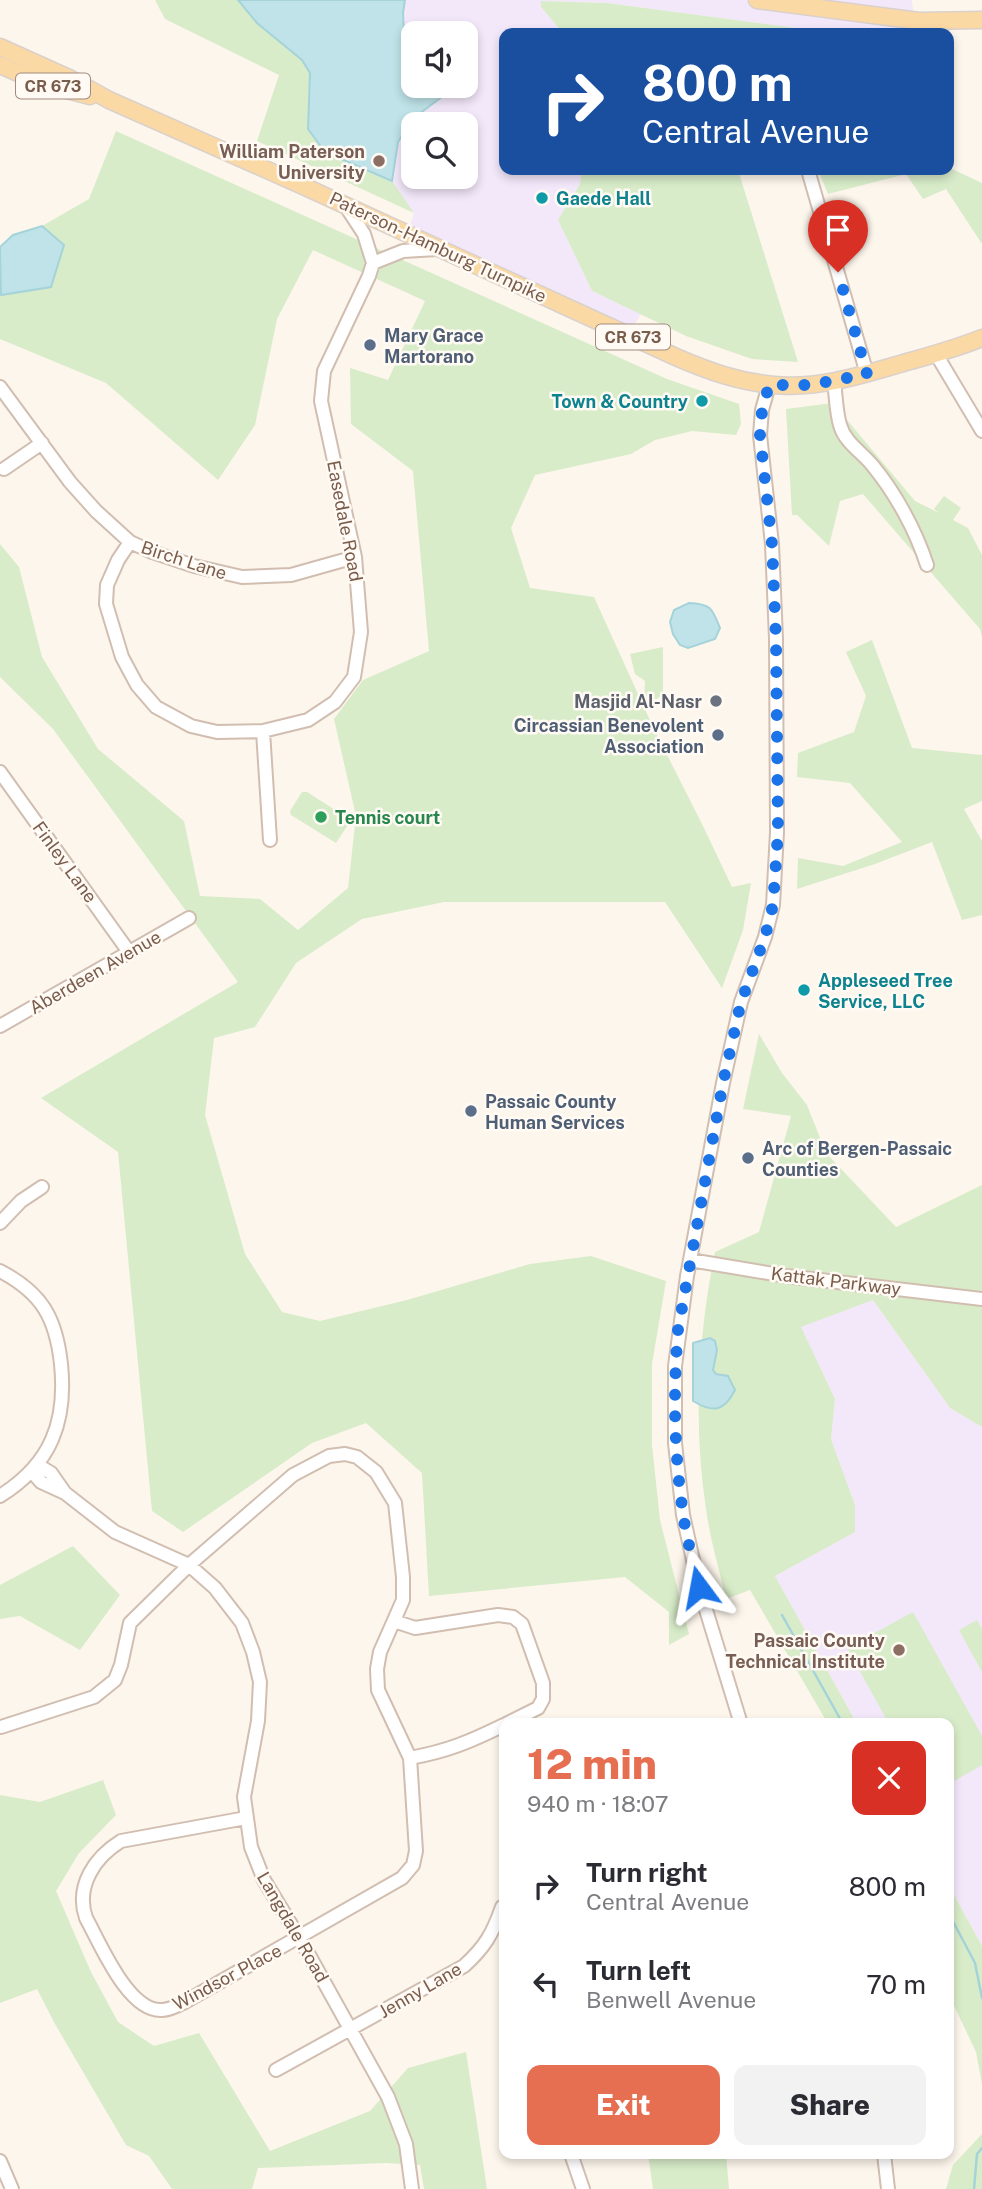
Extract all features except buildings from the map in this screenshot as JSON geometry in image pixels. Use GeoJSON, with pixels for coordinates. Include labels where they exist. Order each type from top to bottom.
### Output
{"type":"FeatureCollection","features":[{"type":"Feature","properties":{"kind":"main road"},"geometry":{"type":"LineString","coordinates":[[757,0],[919,21],[982,20]]}},
{"type":"Feature","properties":{"kind":"main road","name":"Paterson-Hamburg Turnpike"},"geometry":{"type":"LineString","coordinates":[[0,47],[71,79],[109,100],[441,248],[703,369],[727,377],[769,385]]}},
{"type":"Feature","properties":{"kind":"main road","name":"Paterson-Hamburg Turnpike"},"geometry":{"type":"LineString","coordinates":[[0,65],[65,90],[109,100]]}},
{"type":"Feature","properties":{"kind":"main road","name":"CR 673"},"geometry":{"type":"LineString","coordinates":[[769,385],[834,382],[936,354],[982,338]]}},
{"type":"Feature","properties":{"kind":"street"},"geometry":{"type":"LineString","coordinates":[[809,175],[867,374]]}},
{"type":"Feature","properties":{"kind":"street"},"geometry":{"type":"LineString","coordinates":[[345,205],[364,234],[373,262],[403,251],[441,248]]}},
{"type":"Feature","properties":{"kind":"street","name":"Easedale Road"},"geometry":{"type":"LineString","coordinates":[[130,542],[118,559],[107,585],[106,604],[122,657],[137,685],[156,707],[191,726],[217,732],[263,731],[308,720],[335,702],[354,677],[361,632],[355,557],[321,401],[324,371],[373,262]]}},
{"type":"Feature","properties":{"kind":"street"},"geometry":{"type":"LineString","coordinates":[[936,354],[982,431]]}},
{"type":"Feature","properties":{"kind":"street"},"geometry":{"type":"LineString","coordinates":[[834,382],[840,424],[846,438],[872,463],[880,475],[918,541],[927,565]]}},
{"type":"Feature","properties":{"kind":"street"},"geometry":{"type":"LineString","coordinates":[[739,1718],[699,1587],[682,1503],[675,1443],[675,1366],[678,1330],[723,1083],[741,1002],[765,937],[773,905],[778,832],[776,625],[772,544],[760,435],[762,411],[769,385]]}},
{"type":"Feature","properties":{"kind":"street","name":"Birch Lane"},"geometry":{"type":"LineString","coordinates":[[0,387],[70,482],[96,511],[130,542],[194,566],[242,577],[291,575],[355,557]]}},
{"type":"Feature","properties":{"kind":"street"},"geometry":{"type":"LineString","coordinates":[[4,469],[42,443]]}},
{"type":"Feature","properties":{"kind":"street"},"geometry":{"type":"LineString","coordinates":[[263,731],[270,840]]}},
{"type":"Feature","properties":{"kind":"street","name":"Finley Lane"},"geometry":{"type":"LineString","coordinates":[[0,772],[129,952]]}},
{"type":"Feature","properties":{"kind":"street","name":"Aberdeen Avenue"},"geometry":{"type":"LineString","coordinates":[[0,1026],[189,918]]}},
{"type":"Feature","properties":{"kind":"street"},"geometry":{"type":"LineString","coordinates":[[0,1223],[21,1201],[42,1187]]}},
{"type":"Feature","properties":{"kind":"street","name":"Kattak Parkway"},"geometry":{"type":"LineString","coordinates":[[690,1260],[786,1276],[982,1299]]}},
{"type":"Feature","properties":{"kind":"street"},"geometry":{"type":"LineString","coordinates":[[0,1271],[24,1285],[41,1302],[52,1322],[59,1350],[63,1402],[51,1441],[34,1468],[22,1481],[0,1496]]}},
{"type":"Feature","properties":{"kind":"street"},"geometry":{"type":"LineString","coordinates":[[1,1727],[94,1697],[110,1686],[121,1665],[130,1623],[189,1565],[293,1475],[330,1455],[345,1454],[368,1463],[395,1503],[403,1600],[380,1652],[377,1669],[378,1690],[410,1758],[416,1851],[413,1865],[402,1878],[299,1937]]}},
{"type":"Feature","properties":{"kind":"street","name":"Langdale Road"},"geometry":{"type":"LineString","coordinates":[[34,1468],[34,1474],[41,1482],[65,1493],[116,1532],[189,1565],[215,1588],[235,1612],[248,1636],[258,1668],[260,1708],[244,1797],[251,1847],[257,1864],[388,2097],[406,2144],[412,2189]]}},
{"type":"Feature","properties":{"kind":"street"},"geometry":{"type":"LineString","coordinates":[[394,1621],[415,1628],[498,1615],[513,1617],[522,1624],[543,1683],[543,1699],[538,1708],[517,1718]]}},
{"type":"Feature","properties":{"kind":"street"},"geometry":{"type":"LineString","coordinates":[[410,1758],[443,1752],[499,1727]]}},
{"type":"Feature","properties":{"kind":"street","name":"Windsor Place"},"geometry":{"type":"LineString","coordinates":[[246,1818],[121,1840],[96,1861],[85,1886],[82,1905],[86,1919],[128,1992],[153,2009],[164,2010],[183,2003],[299,1937]]}},
{"type":"Feature","properties":{"kind":"street","name":"Jenny Lane"},"geometry":{"type":"LineString","coordinates":[[276,2070],[464,1966],[494,1932],[499,1916]]}},
{"type":"Feature","properties":{"kind":"street"},"geometry":{"type":"LineString","coordinates":[[572,2159],[583,2189]]}},
{"type":"Feature","properties":{"kind":"street"},"geometry":{"type":"LineString","coordinates":[[885,2159],[888,2189]]}},
{"type":"Feature","properties":{"kind":"street"},"geometry":{"type":"LineString","coordinates":[[0,2161],[12,2189]]}},
{"type":"Feature","properties":{"kind":"shaded area","name":"William Paterson University"},"geometry":{"type":"Polygon","coordinates":[[[238,0],[912,0],[915,28],[795,28],[607,3],[542,1],[542,8],[559,28],[499,28],[499,175],[581,175],[580,184],[558,220],[592,291],[641,314],[632,329],[410,225],[414,213],[238,0]]]}},
{"type":"Feature","properties":{"kind":"shaded area","name":"Passaic County Technical Institute"},"geometry":{"type":"Polygon","coordinates":[[[873,1300],[950,1408],[982,1427],[982,1946],[954,1895],[954,1718],[854,1718],[775,1576],[855,1532],[855,1505],[831,1439],[835,1399],[800,1327],[873,1300]]]}},
{"type":"Feature","properties":{"kind":"green space"},"geometry":{"type":"Polygon","coordinates":[[[155,0],[238,0],[257,23],[302,60],[310,73],[308,129],[325,152],[392,181],[414,213],[257,141],[279,75],[165,19],[155,0]]]}},
{"type":"Feature","properties":{"kind":"green space"},"geometry":{"type":"Polygon","coordinates":[[[541,1],[607,3],[795,28],[559,28],[541,7],[541,1]]]}},
{"type":"Feature","properties":{"kind":"green space"},"geometry":{"type":"Polygon","coordinates":[[[116,131],[667,379],[739,404],[741,424],[736,435],[692,431],[655,440],[631,454],[535,475],[511,528],[530,588],[594,597],[653,727],[732,887],[751,883],[743,930],[722,988],[665,902],[444,902],[362,919],[296,963],[255,1027],[214,1038],[205,1115],[245,1254],[282,1312],[320,1321],[407,1300],[530,1264],[591,1256],[666,1281],[652,1364],[652,1445],[660,1520],[689,1634],[669,1645],[669,1612],[625,1577],[429,1596],[422,1473],[366,1423],[312,1443],[183,1532],[152,1511],[118,1152],[41,1098],[238,982],[53,729],[0,677],[0,544],[19,567],[42,657],[98,749],[184,821],[200,896],[260,899],[298,930],[348,888],[356,816],[334,719],[363,680],[429,651],[413,471],[351,424],[350,368],[388,380],[425,301],[313,250],[277,319],[255,425],[218,480],[106,383],[0,339],[0,290],[2,295],[18,291],[64,245],[42,226],[89,199],[116,131]]]}},
{"type":"Feature","properties":{"kind":"green space"},"geometry":{"type":"Polygon","coordinates":[[[954,170],[982,183],[982,244],[946,189],[923,199],[907,175],[954,175],[954,170]]]}},
{"type":"Feature","properties":{"kind":"green space"},"geometry":{"type":"Polygon","coordinates":[[[581,175],[740,175],[798,362],[752,359],[686,336],[592,291],[558,220],[580,184],[581,175]]]}},
{"type":"Feature","properties":{"kind":"green space"},"geometry":{"type":"Polygon","coordinates":[[[820,175],[902,175],[828,194],[820,175]]]}},
{"type":"Feature","properties":{"kind":"green space"},"geometry":{"type":"Polygon","coordinates":[[[840,402],[842,414],[915,501],[939,513],[934,509],[944,496],[961,508],[953,520],[968,528],[982,555],[982,637],[980,629],[863,494],[840,501],[829,546],[797,515],[792,515],[786,409],[840,402]]]}},
{"type":"Feature","properties":{"kind":"green space"},"geometry":{"type":"Polygon","coordinates":[[[872,640],[912,748],[982,755],[982,801],[964,809],[982,841],[982,915],[962,920],[932,842],[797,889],[798,858],[843,866],[902,842],[850,783],[797,777],[798,753],[854,732],[866,696],[846,652],[872,640]]]}},
{"type":"Feature","properties":{"kind":"green space"},"geometry":{"type":"Polygon","coordinates":[[[663,647],[663,693],[657,699],[644,699],[645,681],[635,674],[630,654],[663,647]]]}},
{"type":"Feature","properties":{"kind":"green space","name":"Tennis court"},"geometry":{"type":"Polygon","coordinates":[[[302,792],[307,792],[351,820],[336,843],[291,815],[290,811],[302,792]]]}},
{"type":"Feature","properties":{"kind":"green space"},"geometry":{"type":"Polygon","coordinates":[[[759,1034],[782,1073],[807,1105],[826,1153],[896,1227],[982,1185],[982,1427],[950,1408],[873,1300],[801,1327],[835,1399],[831,1439],[855,1505],[855,1532],[775,1576],[854,1718],[825,1718],[750,1590],[726,1599],[712,1543],[702,1477],[699,1412],[701,1348],[709,1284],[715,1252],[759,1232],[791,1116],[743,1109],[759,1034]]]}},
{"type":"Feature","properties":{"kind":"green space"},"geometry":{"type":"Polygon","coordinates":[[[73,1546],[120,1595],[80,1650],[20,1616],[0,1619],[0,1585],[73,1546]]]}},
{"type":"Feature","properties":{"kind":"green space"},"geometry":{"type":"Polygon","coordinates":[[[913,1612],[982,1736],[982,1765],[954,1781],[954,1718],[886,1718],[847,1648],[913,1612]]]}},
{"type":"Feature","properties":{"kind":"green space"},"geometry":{"type":"Polygon","coordinates":[[[977,1620],[982,1629],[982,1672],[959,1630],[977,1620]]]}},
{"type":"Feature","properties":{"kind":"green space"},"geometry":{"type":"Polygon","coordinates":[[[103,1780],[116,1815],[79,1853],[56,1891],[91,1972],[118,2022],[154,2046],[199,2033],[270,2151],[370,2111],[408,2068],[466,2052],[487,2189],[424,2189],[420,2165],[386,2163],[258,2168],[252,2189],[172,2189],[149,2156],[126,2145],[37,1989],[0,2003],[0,1795],[40,1802],[103,1780]]]}},
{"type":"Feature","properties":{"kind":"green space"},"geometry":{"type":"Polygon","coordinates":[[[954,1895],[982,1946],[982,2084],[976,2052],[954,2006],[954,1895]]]}},
{"type":"Feature","properties":{"kind":"green space"},"geometry":{"type":"Polygon","coordinates":[[[982,2134],[982,2189],[946,2189],[953,2165],[982,2134]]]}},
{"type":"Feature","properties":{"kind":"green space"},"geometry":{"type":"Polygon","coordinates":[[[649,2159],[726,2159],[729,2189],[653,2189],[649,2159]]]}},
{"type":"Feature","properties":{"kind":"water"},"geometry":{"type":"Polygon","coordinates":[[[238,0],[405,0],[403,21],[401,21],[401,98],[440,98],[422,112],[401,112],[401,138],[392,181],[325,152],[308,129],[310,73],[302,60],[257,23],[238,0]]]}},
{"type":"Feature","properties":{"kind":"water"},"geometry":{"type":"Polygon","coordinates":[[[42,226],[64,245],[51,287],[1,295],[0,247],[13,235],[42,226]]]}},
{"type":"Feature","properties":{"kind":"water"},"geometry":{"type":"Polygon","coordinates":[[[689,603],[710,608],[720,628],[715,639],[688,648],[680,645],[670,622],[674,610],[689,603]]]}},
{"type":"Feature","properties":{"kind":"water"},"geometry":{"type":"Polygon","coordinates":[[[710,1338],[715,1341],[717,1350],[713,1370],[716,1374],[728,1376],[735,1390],[727,1403],[712,1409],[693,1401],[693,1343],[710,1338]]]}},
{"type":"Feature","properties":{"kind":"waterway"},"geometry":{"type":"LineString","coordinates":[[782,1615],[840,1718]]}},
{"type":"Feature","properties":{"kind":"waterway"},"geometry":{"type":"LineString","coordinates":[[954,1923],[975,1963],[982,1998]]}},
{"type":"Feature","properties":{"kind":"waterway"},"geometry":{"type":"LineString","coordinates":[[974,2189],[977,2154],[982,2148]]}},
{"type":"Feature","properties":{"kind":"place","name":"William Paterson University"},"geometry":{"type":"Point","coordinates":[379,161]}},
{"type":"Feature","properties":{"kind":"place","name":"Gaede Hall"},"geometry":{"type":"Point","coordinates":[542,198]}},
{"type":"Feature","properties":{"kind":"place","name":"Mary Grace Martorano"},"geometry":{"type":"Point","coordinates":[370,345]}},
{"type":"Feature","properties":{"kind":"place","name":"Town & Country"},"geometry":{"type":"Point","coordinates":[702,401]}},
{"type":"Feature","properties":{"kind":"place","name":"Masjid Al-Nasr"},"geometry":{"type":"Point","coordinates":[716,701]}},
{"type":"Feature","properties":{"kind":"place","name":"Circassian Benevolent Association"},"geometry":{"type":"Point","coordinates":[718,735]}},
{"type":"Feature","properties":{"kind":"place","name":"Tennis court"},"geometry":{"type":"Point","coordinates":[321,817]}},
{"type":"Feature","properties":{"kind":"place","name":"Appleseed Tree Service, LLC"},"geometry":{"type":"Point","coordinates":[804,990]}},
{"type":"Feature","properties":{"kind":"place","name":"Passaic County Human Services"},"geometry":{"type":"Point","coordinates":[471,1111]}},
{"type":"Feature","properties":{"kind":"place","name":"Arc of Bergen-Passaic Counties"},"geometry":{"type":"Point","coordinates":[748,1158]}},
{"type":"Feature","properties":{"kind":"place","name":"Passaic County Technical Institute"},"geometry":{"type":"Point","coordinates":[899,1650]}},
{"type":"Feature","properties":{"kind":"route"},"geometry":{"type":"LineString","coordinates":[[699,1587],[683,1516],[675,1443],[678,1330],[723,1083],[741,1002],[770,920],[778,832],[774,571],[760,421],[769,385],[811,385],[867,374],[838,272]]}}]}
